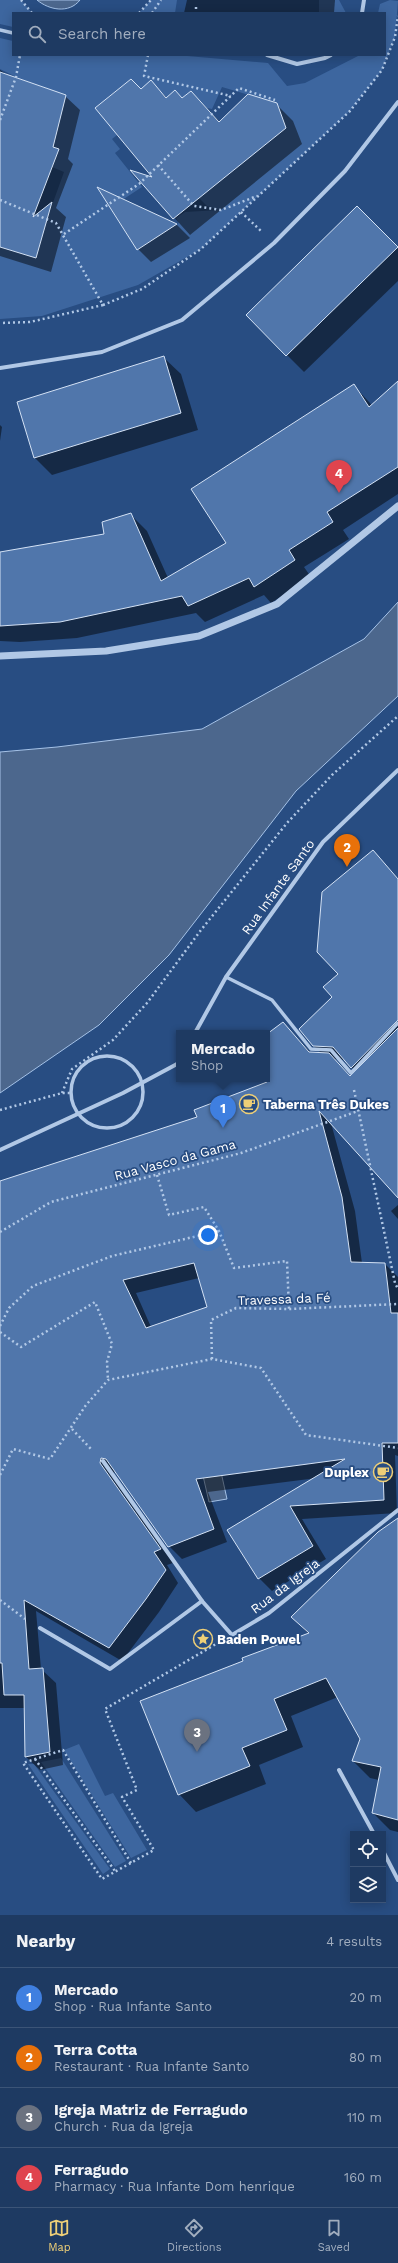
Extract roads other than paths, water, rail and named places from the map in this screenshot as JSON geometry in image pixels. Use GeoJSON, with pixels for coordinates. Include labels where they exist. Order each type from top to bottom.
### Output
{"type":"FeatureCollection","features":[{"type":"Feature","properties":{"kind":"street"},"geometry":{"type":"LineString","coordinates":[[362,12],[364,0]]}},
{"type":"Feature","properties":{"kind":"street"},"geometry":{"type":"LineString","coordinates":[[0,30],[12,33]]}},
{"type":"Feature","properties":{"kind":"street"},"geometry":{"type":"LineString","coordinates":[[270,56],[297,64],[329,56]]}},
{"type":"Feature","properties":{"kind":"street"},"geometry":{"type":"LineString","coordinates":[[0,368],[102,352],[182,320],[274,244],[345,171],[398,102]]}},
{"type":"Feature","properties":{"kind":"street"},"geometry":{"type":"LineString","coordinates":[[0,656],[106,651],[199,636],[277,604],[398,506]]}},
{"type":"Feature","properties":{"kind":"street","name":"Rua Infante Santo"},"geometry":{"type":"LineString","coordinates":[[197,1030],[226,977],[323,842],[398,770]]}},
{"type":"Feature","properties":{"kind":"street"},"geometry":{"type":"LineString","coordinates":[[226,977],[272,1000],[311,1049],[331,1050],[351,1073],[398,1022]]}},
{"type":"Feature","properties":{"kind":"street"},"geometry":{"type":"LineString","coordinates":[[105,1055],[117,1057],[127,1062],[135,1069],[143,1083],[142,1101],[137,1111],[120,1126],[108,1128],[87,1122],[73,1105],[70,1093],[76,1071],[94,1057],[105,1055]]}},
{"type":"Feature","properties":{"kind":"street"},"geometry":{"type":"LineString","coordinates":[[0,1150],[143,1083],[176,1065]]}},
{"type":"Feature","properties":{"kind":"street"},"geometry":{"type":"LineString","coordinates":[[40,1628],[110,1669],[202,1601],[103,1461]]}},
{"type":"Feature","properties":{"kind":"street","name":"Rua da Igreja"},"geometry":{"type":"LineString","coordinates":[[202,1601],[232,1635],[269,1613],[398,1510]]}},
{"type":"Feature","properties":{"kind":"street"},"geometry":{"type":"LineString","coordinates":[[340,1770],[372,1831]]}},
{"type":"Feature","properties":{"kind":"street"},"geometry":{"type":"LineString","coordinates":[[386,1857],[398,1880]]}},
{"type":"Feature","properties":{"kind":"place","name":"Ferragudo"},"geometry":{"type":"Point","coordinates":[339,493]}},
{"type":"Feature","properties":{"kind":"place","name":"Terra Cotta"},"geometry":{"type":"Point","coordinates":[347,867]}},
{"type":"Feature","properties":{"kind":"place","name":"Taberna Três Dukes"},"geometry":{"type":"Point","coordinates":[249,1104]}},
{"type":"Feature","properties":{"kind":"place","name":"Mercado"},"geometry":{"type":"Point","coordinates":[223,1128]}},
{"type":"Feature","properties":{"kind":"place","name":"Duplex"},"geometry":{"type":"Point","coordinates":[383,1472]}},
{"type":"Feature","properties":{"kind":"place","name":"Baden Powel"},"geometry":{"type":"Point","coordinates":[203,1639]}},
{"type":"Feature","properties":{"kind":"place","name":"Igreja Matriz de Ferragudo"},"geometry":{"type":"Point","coordinates":[197,1752]}}]}
